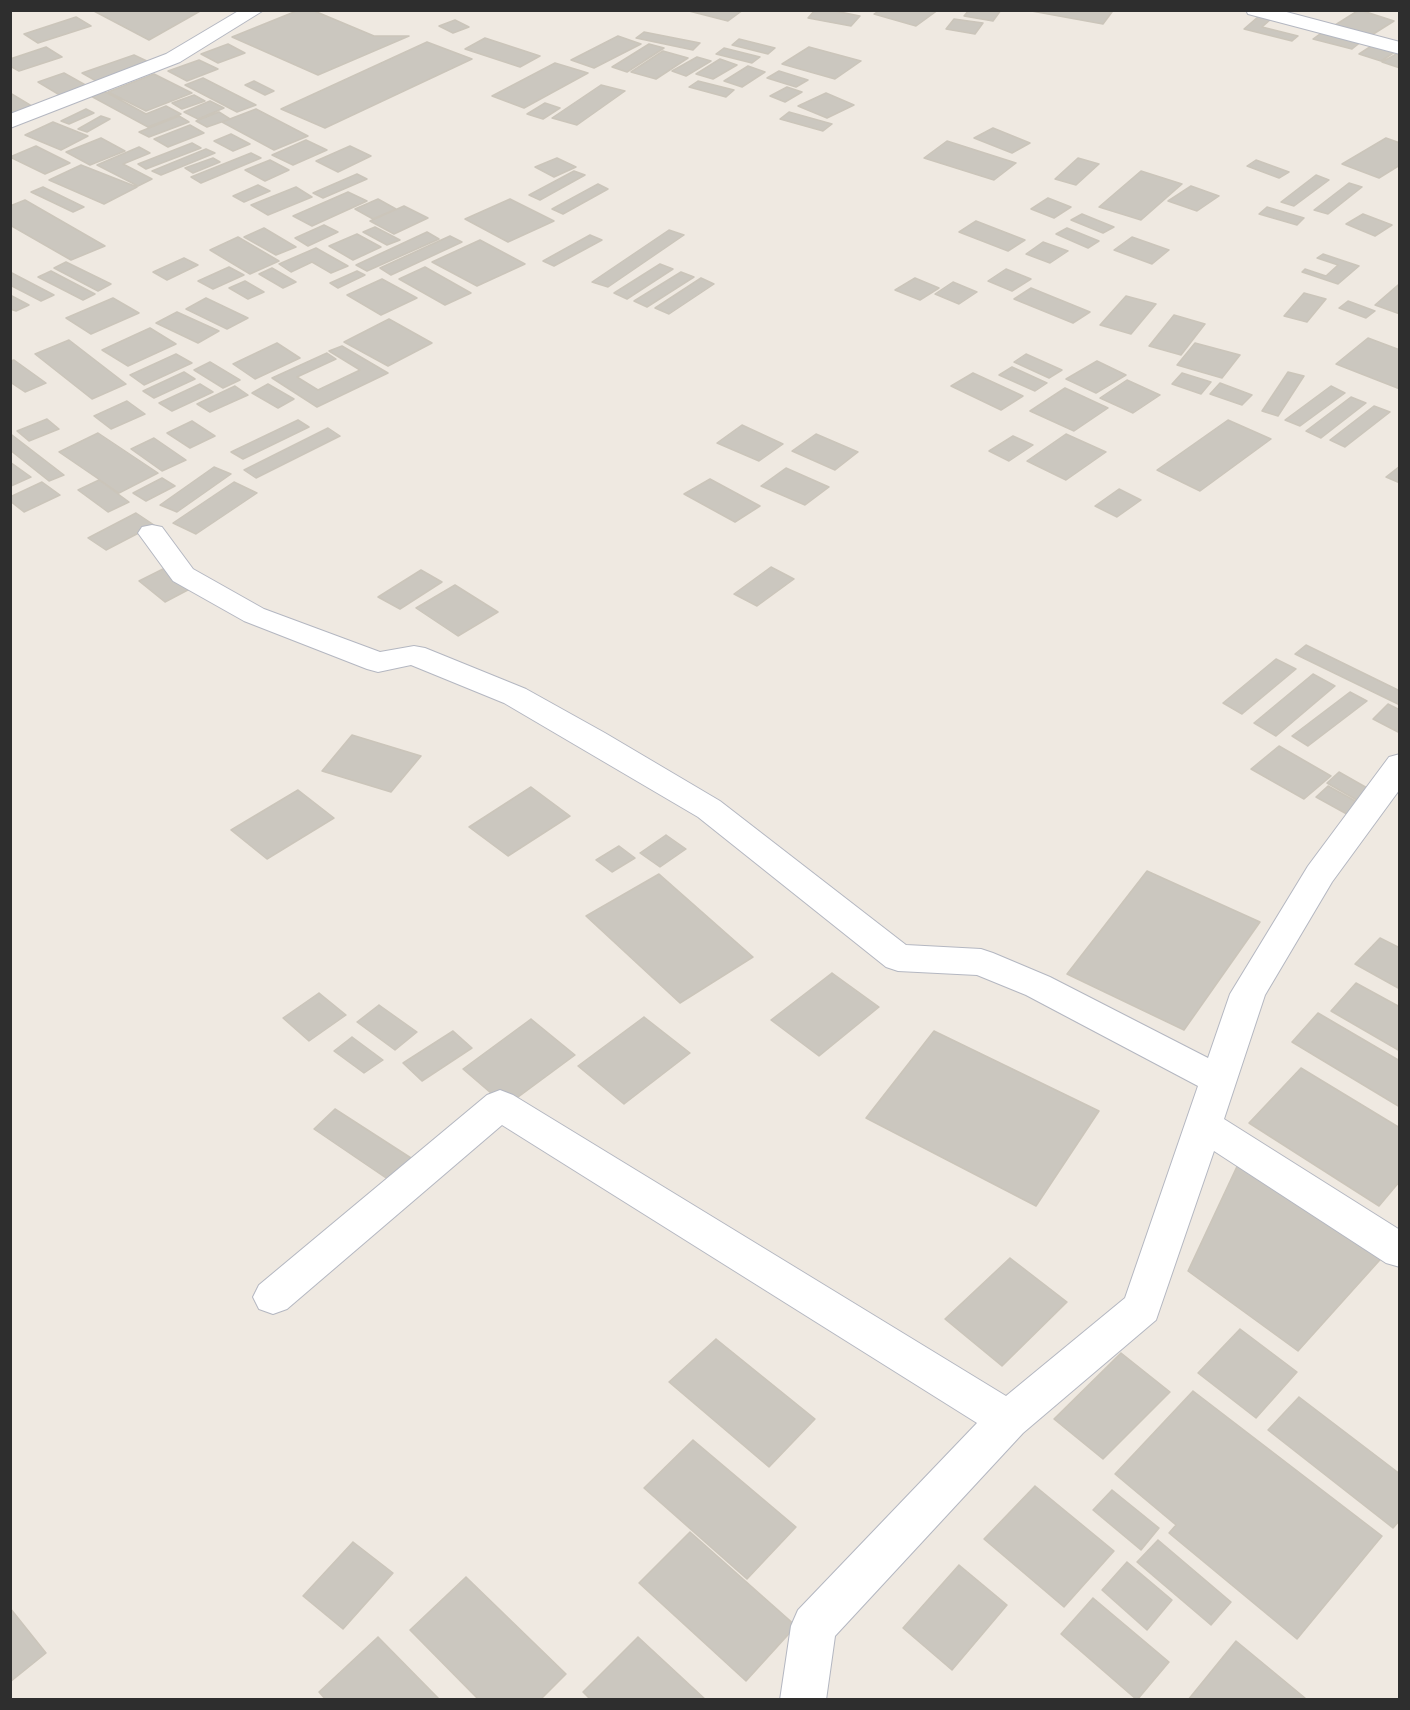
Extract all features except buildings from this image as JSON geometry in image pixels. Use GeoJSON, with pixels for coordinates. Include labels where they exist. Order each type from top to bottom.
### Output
{"type":"FeatureCollection","features":[{"type":"Feature","properties":{"kind":"street"},"geometry":{"type":"LineString","coordinates":[[10,122],[173,58],[255,10]]}},
{"type":"Feature","properties":{"kind":"street"},"geometry":{"type":"LineString","coordinates":[[1255,10],[1400,48]]}},
{"type":"Feature","properties":{"kind":"street"},"geometry":{"type":"LineString","coordinates":[[152,533],[183,575],[254,615],[378,662],[414,655],[515,696],[594,740],[709,809],[898,958],[981,962],[1038,986],[1219,1080]]}},
{"type":"Feature","properties":{"kind":"street"},"geometry":{"type":"LineString","coordinates":[[803,1700],[814,1626],[1008,1420],[1142,1308],[1248,994],[1320,874],[1400,765]]}},
{"type":"Feature","properties":{"kind":"street"},"geometry":{"type":"LineString","coordinates":[[273,1297],[500,1105],[1008,1420]]}},
{"type":"Feature","properties":{"kind":"street"},"geometry":{"type":"LineString","coordinates":[[1203,1125],[1400,1251]]}}]}
